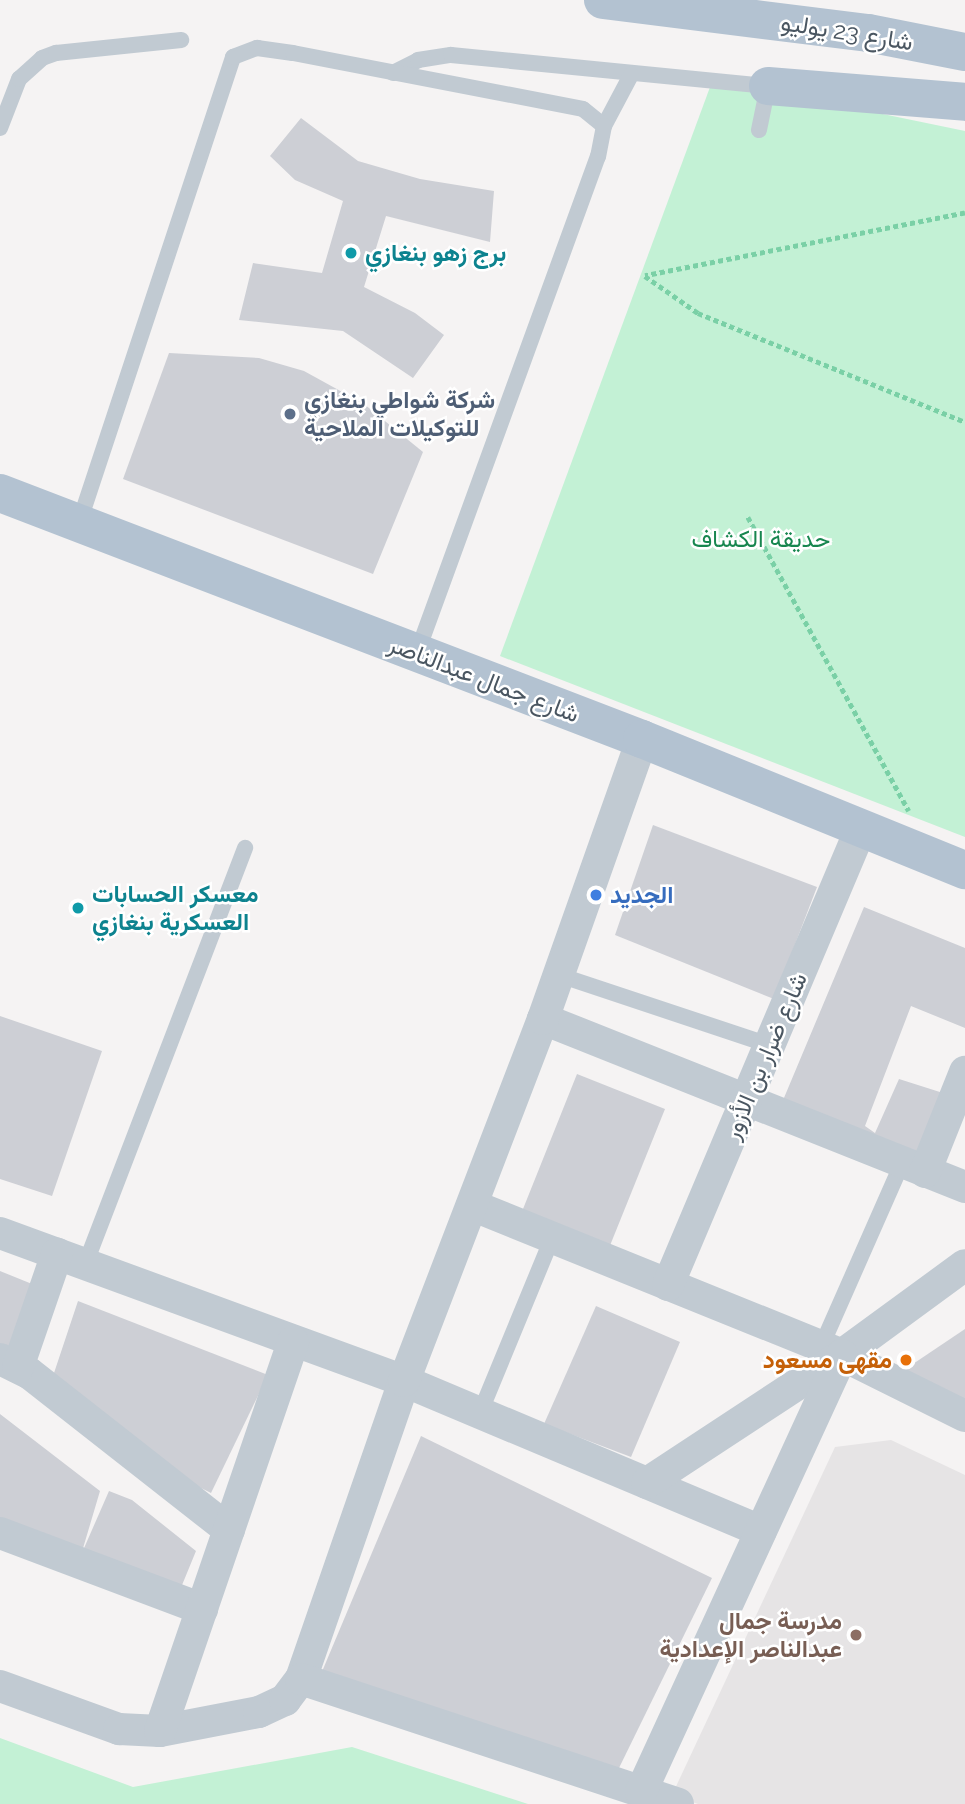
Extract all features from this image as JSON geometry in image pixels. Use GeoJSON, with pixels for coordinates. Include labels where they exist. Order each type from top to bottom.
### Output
{"type":"FeatureCollection","features":[{"type":"Feature","properties":{"kind":"main road","name":"شارع 23 يوليو"},"geometry":{"type":"LineString","coordinates":[[603,0],[868,33],[965,52]]}},
{"type":"Feature","properties":{"kind":"main road"},"geometry":{"type":"LineString","coordinates":[[768,86],[965,102]]}},
{"type":"Feature","properties":{"kind":"main road","name":"شارع جمال عبدالناصر"},"geometry":{"type":"LineString","coordinates":[[0,493],[642,739],[862,825],[949,863]]}},
{"type":"Feature","properties":{"kind":"street"},"geometry":{"type":"LineString","coordinates":[[0,1686],[119,1729],[160,1731],[259,1712],[285,1700],[301,1679],[404,1381],[544,1020],[642,739]]}},
{"type":"Feature","properties":{"kind":"street","name":"شارع ضرار بن الأزور"},"geometry":{"type":"LineString","coordinates":[[668,1285],[862,825]]}},
{"type":"Feature","properties":{"kind":"street"},"geometry":{"type":"LineString","coordinates":[[544,1020],[965,1187]]}},
{"type":"Feature","properties":{"kind":"street"},"geometry":{"type":"LineString","coordinates":[[913,1167],[965,1072]]}},
{"type":"Feature","properties":{"kind":"street"},"geometry":{"type":"LineString","coordinates":[[474,1206],[831,1351],[965,1416]]}},
{"type":"Feature","properties":{"kind":"street"},"geometry":{"type":"LineString","coordinates":[[0,1233],[404,1381],[761,1531]]}},
{"type":"Feature","properties":{"kind":"street"},"geometry":{"type":"LineString","coordinates":[[71,1259],[9,1363],[229,1531]]}},
{"type":"Feature","properties":{"kind":"street"},"geometry":{"type":"LineString","coordinates":[[647,1483],[831,1351],[965,1265]]}},
{"type":"Feature","properties":{"kind":"street"},"geometry":{"type":"LineString","coordinates":[[160,1731],[293,1342]]}},
{"type":"Feature","properties":{"kind":"street"},"geometry":{"type":"LineString","coordinates":[[641,1792],[761,1531],[831,1351]]}},
{"type":"Feature","properties":{"kind":"street"},"geometry":{"type":"LineString","coordinates":[[0,1533],[202,1609]]}},
{"type":"Feature","properties":{"kind":"street"},"geometry":{"type":"LineString","coordinates":[[301,1679],[678,1804]]}},
{"type":"Feature","properties":{"kind":"lane"},"geometry":{"type":"LineString","coordinates":[[0,128],[19,79],[42,58],[56,52],[181,40]]}},
{"type":"Feature","properties":{"kind":"lane"},"geometry":{"type":"LineString","coordinates":[[79,523],[233,57],[257,48],[583,110],[604,125]]}},
{"type":"Feature","properties":{"kind":"lane"},"geometry":{"type":"LineString","coordinates":[[393,73],[418,60],[451,55],[631,75],[768,86],[759,131]]}},
{"type":"Feature","properties":{"kind":"lane"},"geometry":{"type":"LineString","coordinates":[[417,653],[598,156],[604,125],[631,75]]}},
{"type":"Feature","properties":{"kind":"lane"},"geometry":{"type":"LineString","coordinates":[[71,1259],[245,848]]}},
{"type":"Feature","properties":{"kind":"lane"},"geometry":{"type":"LineString","coordinates":[[559,975],[769,1045]]}},
{"type":"Feature","properties":{"kind":"lane"},"geometry":{"type":"LineString","coordinates":[[831,1351],[913,1167]]}},
{"type":"Feature","properties":{"kind":"lane"},"geometry":{"type":"LineString","coordinates":[[480,1413],[552,1238]]}},
{"type":"Feature","properties":{"kind":"path"},"geometry":{"type":"LineString","coordinates":[[965,213],[645,276],[698,313],[965,422]]}},
{"type":"Feature","properties":{"kind":"path"},"geometry":{"type":"LineString","coordinates":[[748,517],[949,863]]}},
{"type":"Feature","properties":{"kind":"shaded area","name":"مدرسة جمال عبدالناصر الإعدادية"},"geometry":{"type":"Polygon","coordinates":[[[891,1440],[965,1475],[965,1804],[698,1804],[672,1795],[835,1447],[891,1440]]]}},
{"type":"Feature","properties":{"kind":"green space","name":"حديقة الكشاف"},"geometry":{"type":"Polygon","coordinates":[[[713,79],[965,131],[965,837],[500,656],[713,79]]]}},
{"type":"Feature","properties":{"kind":"green space"},"geometry":{"type":"Polygon","coordinates":[[[0,1738],[133,1787],[352,1747],[528,1804],[0,1804],[0,1738]]]}},
{"type":"Feature","properties":{"kind":"building","name":"برج زهو بنغازي"},"geometry":{"type":"Polygon","coordinates":[[[301,118],[358,161],[420,179],[494,191],[490,242],[386,216],[364,287],[415,313],[444,335],[413,378],[343,331],[239,320],[253,263],[322,273],[343,201],[295,180],[270,156],[301,118]]]}},
{"type":"Feature","properties":{"kind":"building"},"geometry":{"type":"Polygon","coordinates":[[[169,353],[259,358],[304,371],[364,404],[423,452],[373,574],[123,479],[169,353]]]}},
{"type":"Feature","properties":{"kind":"building"},"geometry":{"type":"Polygon","coordinates":[[[653,825],[817,887],[774,999],[615,935],[653,825]]]}},
{"type":"Feature","properties":{"kind":"building"},"geometry":{"type":"Polygon","coordinates":[[[864,907],[965,948],[965,1028],[911,1006],[865,1126],[875,1133],[899,1079],[943,1093],[919,1160],[781,1105],[864,907]]]}},
{"type":"Feature","properties":{"kind":"building"},"geometry":{"type":"Polygon","coordinates":[[[0,1016],[102,1051],[52,1196],[0,1179],[0,1016]]]}},
{"type":"Feature","properties":{"kind":"building"},"geometry":{"type":"Polygon","coordinates":[[[577,1074],[665,1109],[609,1248],[521,1214],[577,1074]]]}},
{"type":"Feature","properties":{"kind":"building"},"geometry":{"type":"Polygon","coordinates":[[[0,1271],[37,1286],[10,1354],[0,1350],[0,1271]]]}},
{"type":"Feature","properties":{"kind":"building"},"geometry":{"type":"Polygon","coordinates":[[[78,1301],[268,1375],[211,1493],[171,1473],[53,1376],[78,1301]]]}},
{"type":"Feature","properties":{"kind":"building"},"geometry":{"type":"Polygon","coordinates":[[[596,1306],[680,1342],[631,1457],[544,1424],[596,1306]]]}},
{"type":"Feature","properties":{"kind":"building"},"geometry":{"type":"Polygon","coordinates":[[[965,1329],[965,1404],[901,1372],[965,1329]]]}},
{"type":"Feature","properties":{"kind":"building"},"geometry":{"type":"Polygon","coordinates":[[[0,1414],[100,1491],[81,1555],[0,1524],[0,1414]]]}},
{"type":"Feature","properties":{"kind":"building"},"geometry":{"type":"Polygon","coordinates":[[[421,1436],[712,1578],[618,1770],[321,1674],[421,1436]]]}},
{"type":"Feature","properties":{"kind":"building"},"geometry":{"type":"Polygon","coordinates":[[[109,1491],[132,1500],[196,1551],[180,1590],[81,1555],[109,1491]]]}},
{"type":"Feature","properties":{"kind":"place","name":"برج زهو بنغازي"},"geometry":{"type":"Point","coordinates":[351,253]}},
{"type":"Feature","properties":{"kind":"place","name":"شركة شواطي بنغازي للتوكيلات الملاحية"},"geometry":{"type":"Point","coordinates":[290,414]}},
{"type":"Feature","properties":{"kind":"place","name":"الجديد"},"geometry":{"type":"Point","coordinates":[596,895]}},
{"type":"Feature","properties":{"kind":"place","name":"معسكر الحسابات العسكرية بنغازي"},"geometry":{"type":"Point","coordinates":[78,908]}},
{"type":"Feature","properties":{"kind":"place","name":"مقهى مسعود"},"geometry":{"type":"Point","coordinates":[906,1360]}},
{"type":"Feature","properties":{"kind":"place","name":"مدرسة جمال عبدالناصر الإعدادية"},"geometry":{"type":"Point","coordinates":[856,1635]}}]}
